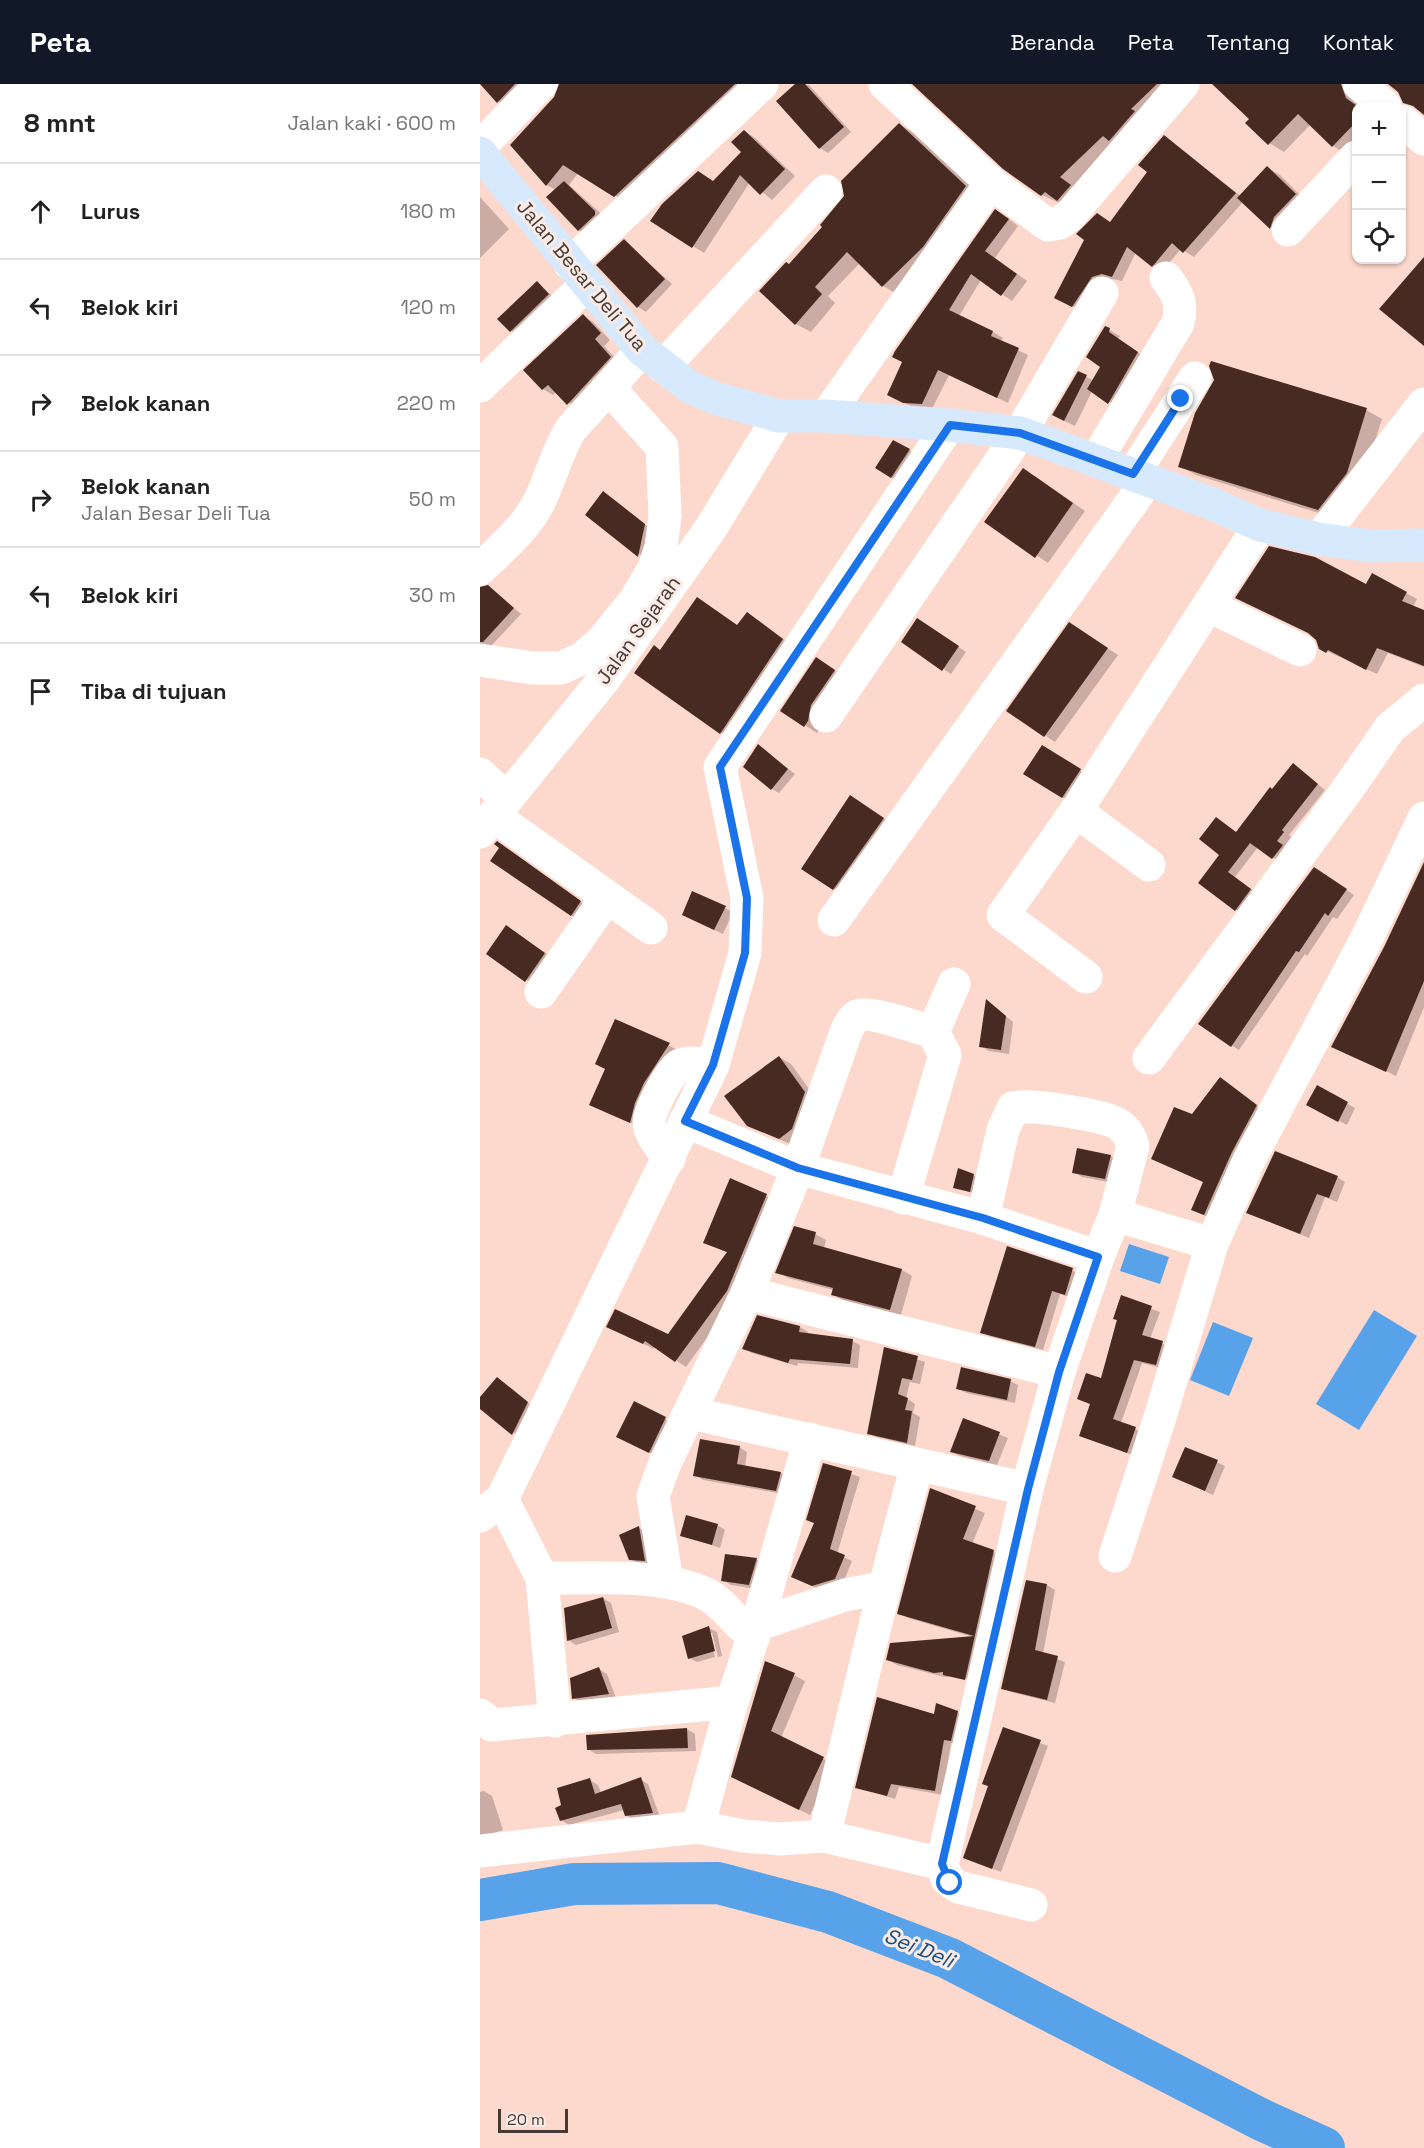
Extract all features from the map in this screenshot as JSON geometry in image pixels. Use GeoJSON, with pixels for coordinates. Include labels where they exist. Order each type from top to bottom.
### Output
{"type":"FeatureCollection","features":[{"type":"Feature","properties":{"kind":"main road","name":"Jalan Besar Deli Tua"},"geometry":{"type":"LineString","coordinates":[[480,153],[652,359],[690,387],[779,416],[826,416],[950,425],[1020,433],[1210,503],[1260,525],[1319,539],[1370,546],[1424,545]]}},
{"type":"Feature","properties":{"kind":"street"},"geometry":{"type":"LineString","coordinates":[[480,147],[541,84]]}},
{"type":"Feature","properties":{"kind":"street"},"geometry":{"type":"LineString","coordinates":[[480,386],[579,274],[762,84]]}},
{"type":"Feature","properties":{"kind":"street"},"geometry":{"type":"LineString","coordinates":[[885,84],[991,183],[1048,225],[1060,223],[1071,215],[1183,84]]}},
{"type":"Feature","properties":{"kind":"street"},"geometry":{"type":"LineString","coordinates":[[1359,84],[1380,102]]}},
{"type":"Feature","properties":{"kind":"street"},"geometry":{"type":"LineString","coordinates":[[1406,125],[1424,139]]}},
{"type":"Feature","properties":{"kind":"street"},"geometry":{"type":"LineString","coordinates":[[1288,230],[1352,161]]}},
{"type":"Feature","properties":{"kind":"street"},"geometry":{"type":"LineString","coordinates":[[826,416],[991,183]]}},
{"type":"Feature","properties":{"kind":"street"},"geometry":{"type":"LineString","coordinates":[[480,569],[530,518],[553,472],[563,442],[587,411],[610,389],[652,359],[826,191]]}},
{"type":"Feature","properties":{"kind":"street"},"geometry":{"type":"LineString","coordinates":[[1096,460],[1178,323],[1182,308],[1179,294],[1166,278]]}},
{"type":"Feature","properties":{"kind":"street"},"geometry":{"type":"LineString","coordinates":[[826,716],[1020,433],[1102,293]]}},
{"type":"Feature","properties":{"kind":"street"},"geometry":{"type":"LineString","coordinates":[[834,920],[1140,477],[1195,378]]}},
{"type":"Feature","properties":{"kind":"street"},"geometry":{"type":"LineString","coordinates":[[480,660],[532,668],[561,668],[583,658],[602,640],[634,602],[654,568],[664,534],[662,447],[610,389]]}},
{"type":"Feature","properties":{"kind":"street"},"geometry":{"type":"LineString","coordinates":[[1319,539],[1424,404]]}},
{"type":"Feature","properties":{"kind":"street","name":"Jalan Sejarah"},"geometry":{"type":"LineString","coordinates":[[494,816],[612,668],[711,528],[779,416]]}},
{"type":"Feature","properties":{"kind":"street"},"geometry":{"type":"LineString","coordinates":[[555,1721],[542,1578],[491,1508],[669,1159],[713,1065],[745,953],[747,898],[720,767],[950,425]]}},
{"type":"Feature","properties":{"kind":"street"},"geometry":{"type":"LineString","coordinates":[[1086,977],[1003,915],[1076,811],[1260,525]]}},
{"type":"Feature","properties":{"kind":"street"},"geometry":{"type":"LineString","coordinates":[[1209,606],[1300,650]]}},
{"type":"Feature","properties":{"kind":"street"},"geometry":{"type":"LineString","coordinates":[[1149,1058],[1347,790],[1390,728],[1424,700]]}},
{"type":"Feature","properties":{"kind":"street"},"geometry":{"type":"LineString","coordinates":[[480,774],[494,816],[651,928]]}},
{"type":"Feature","properties":{"kind":"street"},"geometry":{"type":"LineString","coordinates":[[1076,811],[1149,865]]}},
{"type":"Feature","properties":{"kind":"street"},"geometry":{"type":"LineString","coordinates":[[1115,1556],[1212,1244],[1249,1160],[1367,938],[1424,818]]}},
{"type":"Feature","properties":{"kind":"street"},"geometry":{"type":"LineString","coordinates":[[541,992],[607,897]]}},
{"type":"Feature","properties":{"kind":"street"},"geometry":{"type":"LineString","coordinates":[[933,1032],[954,984]]}},
{"type":"Feature","properties":{"kind":"street"},"geometry":{"type":"LineString","coordinates":[[667,1581],[653,1496],[665,1463],[747,1293],[798,1168],[851,1021],[858,1016],[873,1016],[933,1032],[940,1043],[944,1061],[903,1198]]}},
{"type":"Feature","properties":{"kind":"street"},"geometry":{"type":"LineString","coordinates":[[669,1159],[651,1129],[649,1122],[653,1109],[670,1074],[679,1066],[691,1063],[713,1065]]}},
{"type":"Feature","properties":{"kind":"street"},"geometry":{"type":"LineString","coordinates":[[983,1218],[1006,1120],[1013,1108],[1022,1105],[1112,1121],[1124,1129],[1134,1146],[1115,1215],[1098,1257],[1059,1372],[1028,1489],[942,1864],[946,1879],[958,1887],[1031,1905]]}},
{"type":"Feature","properties":{"kind":"street"},"geometry":{"type":"LineString","coordinates":[[685,1121],[798,1168],[983,1218],[1098,1257]]}},
{"type":"Feature","properties":{"kind":"street"},"geometry":{"type":"LineString","coordinates":[[1115,1215],[1212,1244]]}},
{"type":"Feature","properties":{"kind":"street"},"geometry":{"type":"LineString","coordinates":[[747,1293],[1059,1372]]}},
{"type":"Feature","properties":{"kind":"street"},"geometry":{"type":"LineString","coordinates":[[691,1413],[810,1439],[917,1466],[1028,1489]]}},
{"type":"Feature","properties":{"kind":"street"},"geometry":{"type":"LineString","coordinates":[[698,1827],[732,1702],[756,1630],[810,1439]]}},
{"type":"Feature","properties":{"kind":"street"},"geometry":{"type":"LineString","coordinates":[[825,1836],[873,1643],[882,1588],[917,1466]]}},
{"type":"Feature","properties":{"kind":"street"},"geometry":{"type":"LineString","coordinates":[[542,1578],[667,1581],[705,1593],[717,1600],[740,1627],[756,1630],[845,1595],[882,1588]]}},
{"type":"Feature","properties":{"kind":"street"},"geometry":{"type":"LineString","coordinates":[[484,1722],[555,1721],[732,1702]]}},
{"type":"Feature","properties":{"kind":"street"},"geometry":{"type":"LineString","coordinates":[[480,1851],[698,1827],[743,1836],[781,1839],[825,1836],[942,1864]]}},
{"type":"Feature","properties":{"kind":"water"},"geometry":{"type":"Polygon","coordinates":[[[1129,1244],[1169,1257],[1160,1284],[1120,1271],[1129,1244]]]}},
{"type":"Feature","properties":{"kind":"water"},"geometry":{"type":"Polygon","coordinates":[[[1374,1310],[1417,1336],[1359,1430],[1316,1404],[1374,1310]]]}},
{"type":"Feature","properties":{"kind":"water"},"geometry":{"type":"Polygon","coordinates":[[[1213,1322],[1253,1338],[1229,1396],[1190,1380],[1213,1322]]]}},
{"type":"Feature","properties":{"kind":"building"},"geometry":{"type":"Polygon","coordinates":[[[480,84],[515,84],[497,103],[480,84]]]}},
{"type":"Feature","properties":{"kind":"building"},"geometry":{"type":"Polygon","coordinates":[[[559,84],[735,84],[614,197],[563,165],[546,186],[510,145],[554,97],[559,84]]]}},
{"type":"Feature","properties":{"kind":"building"},"geometry":{"type":"Polygon","coordinates":[[[795,84],[805,84],[844,127],[819,149],[776,101],[795,84]]]}},
{"type":"Feature","properties":{"kind":"building"},"geometry":{"type":"Polygon","coordinates":[[[912,84],[1157,84],[1131,109],[1135,111],[1109,141],[1103,136],[1060,177],[1071,185],[1057,201],[1045,192],[1041,196],[1003,169],[912,84]]]}},
{"type":"Feature","properties":{"kind":"building"},"geometry":{"type":"Polygon","coordinates":[[[1212,84],[1341,84],[1346,98],[1352,102],[1352,126],[1332,147],[1298,114],[1268,145],[1245,123],[1249,119],[1212,84]]]}},
{"type":"Feature","properties":{"kind":"building"},"geometry":{"type":"Polygon","coordinates":[[[1388,84],[1424,84],[1424,115],[1413,106],[1403,102],[1398,92],[1388,84]]]}},
{"type":"Feature","properties":{"kind":"building"},"geometry":{"type":"Polygon","coordinates":[[[899,123],[966,186],[923,247],[882,287],[847,252],[815,287],[822,294],[795,325],[759,291],[786,262],[789,264],[822,227],[820,225],[844,196],[841,181],[899,123]]]}},
{"type":"Feature","properties":{"kind":"building"},"geometry":{"type":"Polygon","coordinates":[[[744,130],[785,169],[760,195],[740,175],[692,248],[650,221],[662,204],[698,171],[713,181],[741,152],[731,142],[744,130]]]}},
{"type":"Feature","properties":{"kind":"building"},"geometry":{"type":"Polygon","coordinates":[[[1164,135],[1236,193],[1183,253],[1172,243],[1152,267],[1127,247],[1112,277],[1102,274],[1092,277],[1072,307],[1054,298],[1084,240],[1076,234],[1097,213],[1110,222],[1147,172],[1138,165],[1164,135]]]}},
{"type":"Feature","properties":{"kind":"building"},"geometry":{"type":"Polygon","coordinates":[[[1267,166],[1296,194],[1274,217],[1270,229],[1237,198],[1267,166]]]}},
{"type":"Feature","properties":{"kind":"building"},"geometry":{"type":"Polygon","coordinates":[[[564,181],[595,211],[595,215],[578,231],[546,197],[564,181]]]}},
{"type":"Feature","properties":{"kind":"building"},"geometry":{"type":"Polygon","coordinates":[[[995,209],[1009,219],[985,251],[1017,274],[1001,296],[971,274],[949,310],[993,331],[991,336],[1019,348],[997,398],[938,370],[922,404],[903,403],[887,395],[902,362],[892,357],[895,351],[995,209]]]}},
{"type":"Feature","properties":{"kind":"building"},"geometry":{"type":"Polygon","coordinates":[[[624,239],[665,279],[637,308],[596,265],[624,239]]]}},
{"type":"Feature","properties":{"kind":"building"},"geometry":{"type":"Polygon","coordinates":[[[1424,257],[1424,346],[1379,309],[1424,257]]]}},
{"type":"Feature","properties":{"kind":"building"},"geometry":{"type":"Polygon","coordinates":[[[537,281],[549,294],[510,332],[497,319],[537,281]]]}},
{"type":"Feature","properties":{"kind":"building"},"geometry":{"type":"Polygon","coordinates":[[[583,314],[601,333],[595,339],[611,357],[567,405],[548,385],[542,390],[523,370],[583,314]]]}},
{"type":"Feature","properties":{"kind":"building"},"geometry":{"type":"Polygon","coordinates":[[[1105,326],[1110,328],[1109,332],[1138,352],[1108,404],[1087,389],[1100,367],[1086,357],[1105,326]]]}},
{"type":"Feature","properties":{"kind":"building"},"geometry":{"type":"Polygon","coordinates":[[[1211,361],[1367,408],[1347,473],[1318,510],[1178,467],[1195,413],[1214,380],[1209,366],[1211,361]]]}},
{"type":"Feature","properties":{"kind":"building"},"geometry":{"type":"Polygon","coordinates":[[[1078,371],[1087,375],[1064,421],[1052,415],[1078,371]]]}},
{"type":"Feature","properties":{"kind":"building"},"geometry":{"type":"Polygon","coordinates":[[[893,440],[910,449],[891,478],[875,468],[893,440]]]}},
{"type":"Feature","properties":{"kind":"building"},"geometry":{"type":"Polygon","coordinates":[[[1023,468],[1073,503],[1035,558],[984,522],[1023,468]]]}},
{"type":"Feature","properties":{"kind":"building"},"geometry":{"type":"Polygon","coordinates":[[[603,491],[645,524],[638,557],[585,515],[603,491]]]}},
{"type":"Feature","properties":{"kind":"building"},"geometry":{"type":"Polygon","coordinates":[[[1269,546],[1315,557],[1366,584],[1372,573],[1407,592],[1402,601],[1424,610],[1424,666],[1377,648],[1366,670],[1328,650],[1326,653],[1319,649],[1316,640],[1308,633],[1235,598],[1269,546]]]}},
{"type":"Feature","properties":{"kind":"building"},"geometry":{"type":"Polygon","coordinates":[[[488,585],[514,608],[483,642],[480,642],[480,587],[488,585]]]}},
{"type":"Feature","properties":{"kind":"building"},"geometry":{"type":"Polygon","coordinates":[[[697,597],[737,625],[747,612],[783,639],[720,734],[634,673],[654,645],[660,650],[697,597]]]}},
{"type":"Feature","properties":{"kind":"building"},"geometry":{"type":"Polygon","coordinates":[[[917,618],[959,646],[942,671],[901,642],[917,618]]]}},
{"type":"Feature","properties":{"kind":"building"},"geometry":{"type":"Polygon","coordinates":[[[1069,622],[1108,648],[1044,737],[1006,711],[1069,622]]]}},
{"type":"Feature","properties":{"kind":"building"},"geometry":{"type":"Polygon","coordinates":[[[816,657],[835,670],[811,705],[808,721],[804,727],[780,711],[816,657]]]}},
{"type":"Feature","properties":{"kind":"building"},"geometry":{"type":"Polygon","coordinates":[[[758,744],[788,769],[771,790],[743,767],[758,744]]]}},
{"type":"Feature","properties":{"kind":"building"},"geometry":{"type":"Polygon","coordinates":[[[1042,745],[1081,769],[1062,798],[1023,774],[1042,745]]]}},
{"type":"Feature","properties":{"kind":"building"},"geometry":{"type":"Polygon","coordinates":[[[1293,763],[1318,784],[1282,830],[1284,832],[1277,841],[1283,845],[1272,859],[1250,843],[1228,872],[1251,889],[1235,911],[1198,883],[1219,855],[1199,839],[1216,817],[1236,832],[1270,787],[1272,789],[1293,763]]]}},
{"type":"Feature","properties":{"kind":"building"},"geometry":{"type":"Polygon","coordinates":[[[850,795],[884,818],[833,890],[801,869],[850,795]]]}},
{"type":"Feature","properties":{"kind":"building"},"geometry":{"type":"Polygon","coordinates":[[[497,841],[581,901],[571,916],[490,861],[499,848],[494,844],[497,841]]]}},
{"type":"Feature","properties":{"kind":"building"},"geometry":{"type":"Polygon","coordinates":[[[1424,862],[1424,981],[1386,1072],[1331,1047],[1384,947],[1424,862]]]}},
{"type":"Feature","properties":{"kind":"building"},"geometry":{"type":"Polygon","coordinates":[[[1314,867],[1347,889],[1328,916],[1325,913],[1299,952],[1296,951],[1231,1047],[1198,1024],[1314,867]]]}},
{"type":"Feature","properties":{"kind":"building"},"geometry":{"type":"Polygon","coordinates":[[[692,891],[726,906],[714,930],[682,915],[692,891]]]}},
{"type":"Feature","properties":{"kind":"building"},"geometry":{"type":"Polygon","coordinates":[[[506,925],[545,953],[525,982],[486,954],[506,925]]]}},
{"type":"Feature","properties":{"kind":"building"},"geometry":{"type":"Polygon","coordinates":[[[986,999],[1006,1016],[1001,1050],[979,1047],[986,999]]]}},
{"type":"Feature","properties":{"kind":"building"},"geometry":{"type":"Polygon","coordinates":[[[615,1019],[670,1043],[644,1083],[635,1103],[630,1123],[589,1105],[605,1069],[595,1064],[615,1019]]]}},
{"type":"Feature","properties":{"kind":"building"},"geometry":{"type":"Polygon","coordinates":[[[779,1056],[805,1092],[792,1129],[779,1139],[747,1126],[724,1096],[779,1056]]]}},
{"type":"Feature","properties":{"kind":"building"},"geometry":{"type":"Polygon","coordinates":[[[1220,1077],[1257,1105],[1232,1152],[1204,1215],[1191,1210],[1203,1182],[1151,1159],[1174,1107],[1192,1114],[1220,1077]]]}},
{"type":"Feature","properties":{"kind":"building"},"geometry":{"type":"Polygon","coordinates":[[[1317,1085],[1348,1102],[1338,1122],[1306,1105],[1317,1085]]]}},
{"type":"Feature","properties":{"kind":"building"},"geometry":{"type":"Polygon","coordinates":[[[1077,1148],[1111,1155],[1105,1179],[1072,1173],[1077,1148]]]}},
{"type":"Feature","properties":{"kind":"building"},"geometry":{"type":"Polygon","coordinates":[[[1275,1151],[1338,1176],[1329,1198],[1317,1194],[1300,1234],[1246,1213],[1275,1151]]]}},
{"type":"Feature","properties":{"kind":"building"},"geometry":{"type":"Polygon","coordinates":[[[958,1168],[974,1174],[970,1192],[953,1188],[958,1168]]]}},
{"type":"Feature","properties":{"kind":"building"},"geometry":{"type":"Polygon","coordinates":[[[730,1178],[767,1194],[727,1291],[675,1362],[645,1341],[643,1344],[606,1327],[615,1309],[668,1334],[727,1252],[703,1243],[730,1178]]]}},
{"type":"Feature","properties":{"kind":"building"},"geometry":{"type":"Polygon","coordinates":[[[794,1226],[816,1232],[813,1244],[902,1269],[890,1310],[831,1295],[833,1288],[775,1273],[794,1226]]]}},
{"type":"Feature","properties":{"kind":"building"},"geometry":{"type":"Polygon","coordinates":[[[1007,1246],[1073,1268],[1065,1295],[1052,1291],[1035,1347],[980,1333],[1007,1246]]]}},
{"type":"Feature","properties":{"kind":"building"},"geometry":{"type":"Polygon","coordinates":[[[1121,1295],[1152,1306],[1142,1335],[1163,1341],[1156,1365],[1134,1360],[1113,1419],[1136,1427],[1127,1453],[1079,1436],[1090,1404],[1077,1399],[1086,1373],[1101,1378],[1117,1320],[1113,1319],[1121,1295]]]}},
{"type":"Feature","properties":{"kind":"building"},"geometry":{"type":"Polygon","coordinates":[[[757,1315],[800,1326],[799,1332],[853,1339],[850,1364],[790,1359],[788,1363],[742,1349],[757,1315]]]}},
{"type":"Feature","properties":{"kind":"building"},"geometry":{"type":"Polygon","coordinates":[[[884,1347],[918,1356],[912,1380],[902,1378],[898,1394],[908,1398],[905,1410],[912,1411],[907,1443],[867,1434],[884,1347]]]}},
{"type":"Feature","properties":{"kind":"building"},"geometry":{"type":"Polygon","coordinates":[[[961,1367],[1011,1379],[1007,1400],[956,1389],[961,1367]]]}},
{"type":"Feature","properties":{"kind":"building"},"geometry":{"type":"Polygon","coordinates":[[[497,1377],[528,1402],[512,1435],[480,1409],[480,1397],[497,1377]]]}},
{"type":"Feature","properties":{"kind":"building"},"geometry":{"type":"Polygon","coordinates":[[[634,1401],[666,1417],[649,1453],[616,1437],[634,1401]]]}},
{"type":"Feature","properties":{"kind":"building"},"geometry":{"type":"Polygon","coordinates":[[[963,1418],[1000,1432],[989,1461],[950,1452],[963,1418]]]}},
{"type":"Feature","properties":{"kind":"building"},"geometry":{"type":"Polygon","coordinates":[[[700,1439],[740,1446],[737,1464],[781,1472],[776,1491],[693,1476],[700,1439]]]}},
{"type":"Feature","properties":{"kind":"building"},"geometry":{"type":"Polygon","coordinates":[[[1185,1447],[1218,1460],[1205,1491],[1172,1477],[1185,1447]]]}},
{"type":"Feature","properties":{"kind":"building"},"geometry":{"type":"Polygon","coordinates":[[[823,1463],[852,1471],[830,1549],[845,1555],[835,1579],[812,1586],[791,1577],[814,1523],[806,1520],[823,1463]]]}},
{"type":"Feature","properties":{"kind":"building"},"geometry":{"type":"Polygon","coordinates":[[[930,1488],[976,1506],[963,1539],[994,1550],[965,1680],[943,1675],[943,1672],[934,1673],[886,1660],[890,1643],[974,1636],[897,1614],[930,1488]]]}},
{"type":"Feature","properties":{"kind":"building"},"geometry":{"type":"Polygon","coordinates":[[[686,1515],[718,1524],[712,1545],[680,1536],[686,1515]]]}},
{"type":"Feature","properties":{"kind":"building"},"geometry":{"type":"Polygon","coordinates":[[[639,1526],[645,1561],[629,1560],[619,1535],[639,1526]]]}},
{"type":"Feature","properties":{"kind":"building"},"geometry":{"type":"Polygon","coordinates":[[[725,1554],[757,1558],[749,1585],[721,1581],[725,1554]]]}},
{"type":"Feature","properties":{"kind":"building"},"geometry":{"type":"Polygon","coordinates":[[[1026,1580],[1047,1584],[1035,1650],[1058,1656],[1047,1700],[1001,1689],[1026,1580]]]}},
{"type":"Feature","properties":{"kind":"building"},"geometry":{"type":"Polygon","coordinates":[[[603,1597],[612,1628],[567,1641],[564,1608],[603,1597]]]}},
{"type":"Feature","properties":{"kind":"building"},"geometry":{"type":"Polygon","coordinates":[[[709,1626],[715,1651],[688,1659],[682,1636],[709,1626]]]}},
{"type":"Feature","properties":{"kind":"building"},"geometry":{"type":"Polygon","coordinates":[[[765,1661],[795,1673],[771,1731],[824,1757],[799,1810],[731,1777],[765,1661]]]}},
{"type":"Feature","properties":{"kind":"building"},"geometry":{"type":"Polygon","coordinates":[[[599,1667],[609,1694],[572,1699],[570,1678],[599,1667]]]}},
{"type":"Feature","properties":{"kind":"building"},"geometry":{"type":"Polygon","coordinates":[[[877,1697],[934,1714],[936,1703],[958,1711],[951,1741],[944,1740],[935,1791],[891,1784],[887,1796],[855,1788],[877,1697]]]}},
{"type":"Feature","properties":{"kind":"building"},"geometry":{"type":"Polygon","coordinates":[[[1003,1727],[1041,1740],[992,1869],[963,1858],[988,1786],[982,1784],[1003,1727]]]}},
{"type":"Feature","properties":{"kind":"building"},"geometry":{"type":"Polygon","coordinates":[[[687,1728],[688,1748],[587,1750],[586,1735],[687,1728]]]}},
{"type":"Feature","properties":{"kind":"building"},"geometry":{"type":"Polygon","coordinates":[[[641,1777],[653,1813],[625,1816],[621,1804],[560,1821],[555,1808],[561,1805],[557,1788],[590,1778],[595,1794],[641,1777]]]}},
{"type":"Feature","properties":{"kind":"waterway","name":"Sei Deli"},"geometry":{"type":"LineString","coordinates":[[480,1900],[574,1884],[718,1883],[828,1912],[948,1958],[1262,2120],[1324,2148]]}},
{"type":"Feature","properties":{"kind":"route"},"geometry":{"type":"LineString","coordinates":[[950,1883],[946,1879],[942,1864],[1028,1489],[1059,1372],[1098,1257],[983,1218],[798,1168],[685,1121],[713,1065],[745,953],[747,898],[728,817],[720,767],[754,712],[950,425],[1020,433],[1045,440],[1133,474],[1181,399]]}}]}
